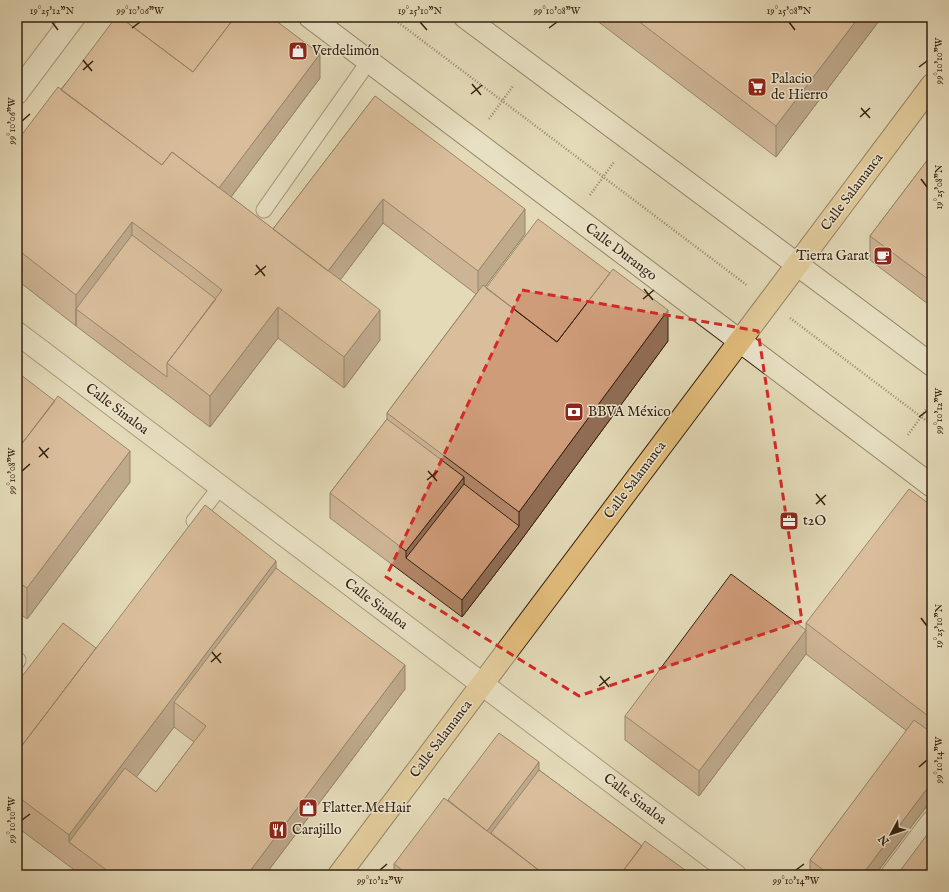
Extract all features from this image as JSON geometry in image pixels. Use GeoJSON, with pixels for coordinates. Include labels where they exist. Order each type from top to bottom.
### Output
{"type":"FeatureCollection","features":[{"type":"Feature","properties":{"kind":"main road"},"geometry":{"type":"LineString","coordinates":[[17,93],[74,17]]}},
{"type":"Feature","properties":{"kind":"main road","name":"Calle Durango"},"geometry":{"type":"LineString","coordinates":[[310,17],[932,486]]}},
{"type":"Feature","properties":{"kind":"main road"},"geometry":{"type":"LineString","coordinates":[[465,17],[932,365]]}},
{"type":"Feature","properties":{"kind":"main road","name":"Calle Salamanca"},"geometry":{"type":"LineString","coordinates":[[339,875],[932,85]]}},
{"type":"Feature","properties":{"kind":"main road","name":"Calle Sinaloa"},"geometry":{"type":"LineString","coordinates":[[17,333],[735,875]]}},
{"type":"Feature","properties":{"kind":"main road"},"geometry":{"type":"LineString","coordinates":[[892,875],[932,822]]}},
{"type":"Feature","properties":{"kind":"lane"},"geometry":{"type":"LineString","coordinates":[[264,210],[369,61]]}},
{"type":"Feature","properties":{"kind":"lane"},"geometry":{"type":"LineString","coordinates":[[186,531],[220,487]]}},
{"type":"Feature","properties":{"kind":"path"},"geometry":{"type":"LineString","coordinates":[[391,17],[932,425]]}},
{"type":"Feature","properties":{"kind":"path"},"geometry":{"type":"LineString","coordinates":[[473,140],[503,101],[528,64]]}},
{"type":"Feature","properties":{"kind":"path"},"geometry":{"type":"LineString","coordinates":[[574,216],[630,140]]}},
{"type":"Feature","properties":{"kind":"path"},"geometry":{"type":"LineString","coordinates":[[893,457],[932,401]]}},
{"type":"Feature","properties":{"kind":"highlighted area"},"geometry":{"type":"Polygon","coordinates":[[[522,290],[758,331],[802,621],[579,696],[386,577],[522,290]]]}},
{"type":"Feature","properties":{"kind":"building"},"geometry":{"type":"Polygon","coordinates":[[[116,17],[120,17],[193,72],[235,17],[271,17],[320,54],[219,188],[172,152],[162,165],[61,90],[116,17]]]}},
{"type":"Feature","properties":{"kind":"building"},"geometry":{"type":"Polygon","coordinates":[[[235,17],[193,72],[121,18],[235,17]]]}},
{"type":"Feature","properties":{"kind":"building","name":"Palacio de Hierro"},"geometry":{"type":"Polygon","coordinates":[[[633,17],[859,17],[776,126],[633,17]]]}},
{"type":"Feature","properties":{"kind":"building"},"geometry":{"type":"Polygon","coordinates":[[[58,87],[162,165],[172,152],[380,310],[344,357],[278,307],[210,396],[167,363],[222,290],[194,268],[132,222],[76,295],[17,249],[17,141],[58,87]]]}},
{"type":"Feature","properties":{"kind":"building"},"geometry":{"type":"Polygon","coordinates":[[[375,96],[525,209],[478,271],[383,199],[328,271],[273,229],[375,96]]]}},
{"type":"Feature","properties":{"kind":"building"},"geometry":{"type":"Polygon","coordinates":[[[932,154],[932,282],[870,236],[932,154]]]}},
{"type":"Feature","properties":{"kind":"building"},"geometry":{"type":"Polygon","coordinates":[[[538,219],[610,273],[557,342],[486,288],[538,219]]]}},
{"type":"Feature","properties":{"kind":"building"},"geometry":{"type":"Polygon","coordinates":[[[132,235],[216,299],[167,363],[167,377],[76,309],[132,235]]]}},
{"type":"Feature","properties":{"kind":"building"},"geometry":{"type":"Polygon","coordinates":[[[613,269],[668,310],[519,512],[387,413],[483,285],[557,342],[613,269]]]}},
{"type":"Feature","properties":{"kind":"building"},"geometry":{"type":"Polygon","coordinates":[[[17,372],[55,401],[17,450],[17,372]]]}},
{"type":"Feature","properties":{"kind":"building"},"geometry":{"type":"Polygon","coordinates":[[[58,396],[130,451],[27,588],[17,581],[17,450],[58,396]]]}},
{"type":"Feature","properties":{"kind":"building"},"geometry":{"type":"Polygon","coordinates":[[[387,419],[464,477],[406,551],[330,493],[387,419]]]}},
{"type":"Feature","properties":{"kind":"building"},"geometry":{"type":"Polygon","coordinates":[[[464,484],[519,526],[462,600],[406,558],[464,484]]]}},
{"type":"Feature","properties":{"kind":"building"},"geometry":{"type":"Polygon","coordinates":[[[909,489],[932,506],[932,719],[806,623],[909,489]]]}},
{"type":"Feature","properties":{"kind":"building"},"geometry":{"type":"Polygon","coordinates":[[[205,505],[276,561],[69,835],[17,796],[17,752],[205,505]]]}},
{"type":"Feature","properties":{"kind":"building"},"geometry":{"type":"Polygon","coordinates":[[[276,568],[405,665],[247,875],[113,875],[69,842],[125,768],[156,792],[206,726],[174,702],[276,568]]]}},
{"type":"Feature","properties":{"kind":"building"},"geometry":{"type":"Polygon","coordinates":[[[731,574],[806,630],[699,771],[625,716],[731,574]]]}},
{"type":"Feature","properties":{"kind":"building"},"geometry":{"type":"Polygon","coordinates":[[[63,623],[96,648],[17,752],[17,683],[63,623]]]}},
{"type":"Feature","properties":{"kind":"building"},"geometry":{"type":"Polygon","coordinates":[[[914,720],[932,733],[932,782],[862,875],[830,875],[810,860],[914,720]]]}},
{"type":"Feature","properties":{"kind":"building"},"geometry":{"type":"Polygon","coordinates":[[[499,733],[539,762],[487,831],[448,800],[499,733]]]}},
{"type":"Feature","properties":{"kind":"building"},"geometry":{"type":"Polygon","coordinates":[[[539,770],[642,846],[620,875],[545,875],[491,833],[539,770]]]}},
{"type":"Feature","properties":{"kind":"building"},"geometry":{"type":"Polygon","coordinates":[[[444,798],[545,875],[409,875],[394,864],[444,798]]]}},
{"type":"Feature","properties":{"kind":"building"},"geometry":{"type":"Polygon","coordinates":[[[932,828],[932,875],[897,875],[932,828]]]}},
{"type":"Feature","properties":{"kind":"building"},"geometry":{"type":"Polygon","coordinates":[[[645,841],[692,875],[620,875],[645,841]]]}},
{"type":"Feature","properties":{"kind":"building"},"geometry":{"type":"Polygon","coordinates":[[[394,870],[401,875],[391,875],[394,870]]]}},
{"type":"Feature","properties":{"kind":"place","name":"Verdelimón"},"geometry":{"type":"Point","coordinates":[298,51]}},
{"type":"Feature","properties":{"kind":"place","name":"Palacio de Hierro"},"geometry":{"type":"Point","coordinates":[757,87]}},
{"type":"Feature","properties":{"kind":"place","name":"Tierra Garat"},"geometry":{"type":"Point","coordinates":[883,256]}},
{"type":"Feature","properties":{"kind":"place","name":"BBVA México"},"geometry":{"type":"Point","coordinates":[574,412]}},
{"type":"Feature","properties":{"kind":"place","name":"t2O"},"geometry":{"type":"Point","coordinates":[789,521]}},
{"type":"Feature","properties":{"kind":"place","name":"Flatter.MeHair"},"geometry":{"type":"Point","coordinates":[308,808]}},
{"type":"Feature","properties":{"kind":"place","name":"Carajillo"},"geometry":{"type":"Point","coordinates":[278,830]}}]}
